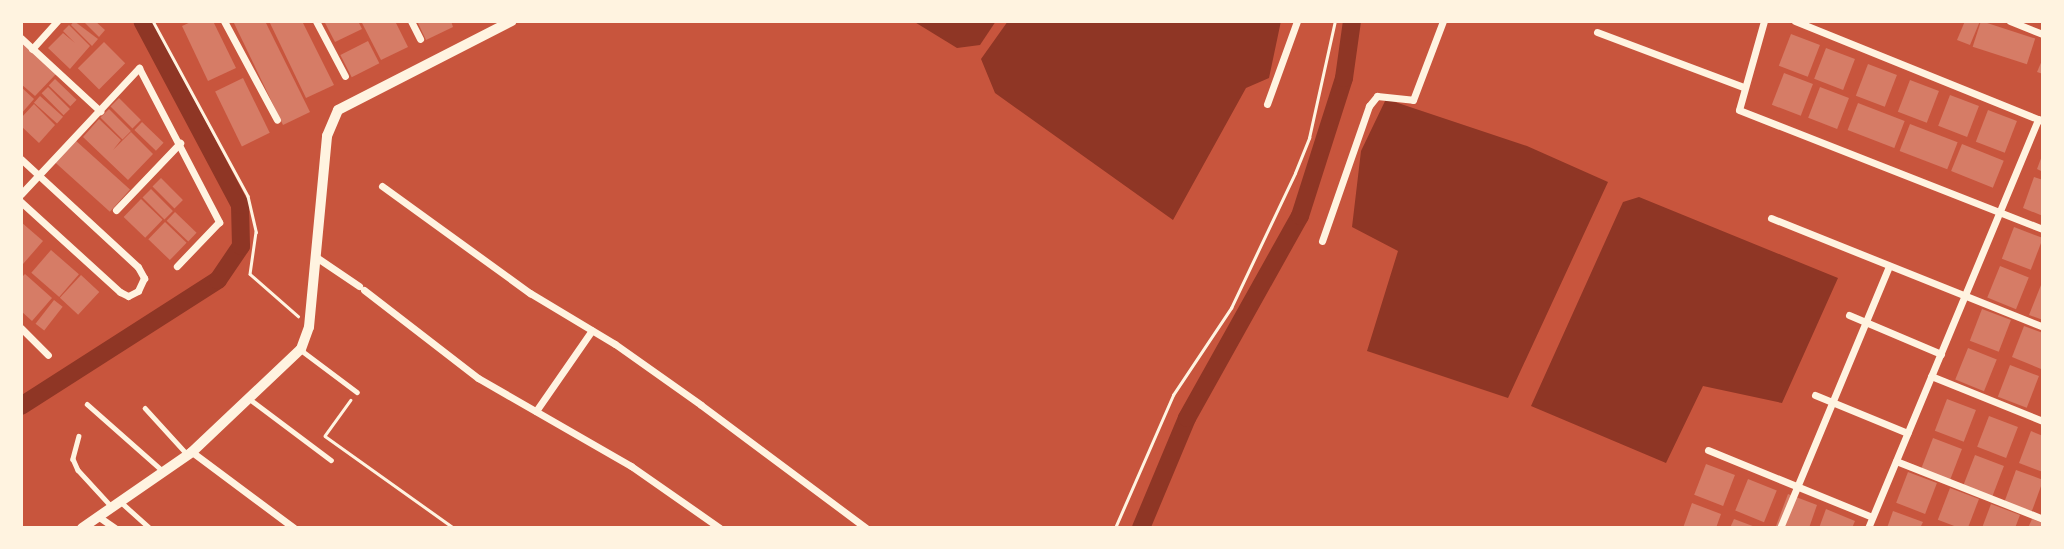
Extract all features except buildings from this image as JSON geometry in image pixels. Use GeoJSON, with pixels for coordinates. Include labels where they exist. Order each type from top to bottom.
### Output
{"type":"FeatureCollection","features":[{"type":"Feature","properties":{"kind":"street"},"geometry":{"type":"LineString","coordinates":[[32,49],[57,21]]}},
{"type":"Feature","properties":{"kind":"street"},"geometry":{"type":"LineString","coordinates":[[224,21],[277,120]]}},
{"type":"Feature","properties":{"kind":"street"},"geometry":{"type":"LineString","coordinates":[[316,21],[345,76]]}},
{"type":"Feature","properties":{"kind":"street"},"geometry":{"type":"LineString","coordinates":[[411,21],[420,39]]}},
{"type":"Feature","properties":{"kind":"street"},"geometry":{"type":"LineString","coordinates":[[82,528],[190,454],[301,349],[310,327],[327,136],[338,110],[512,21]]}},
{"type":"Feature","properties":{"kind":"street"},"geometry":{"type":"LineString","coordinates":[[1267,104],[1297,21]]}},
{"type":"Feature","properties":{"kind":"street"},"geometry":{"type":"LineString","coordinates":[[1322,241],[1368,106],[1377,96],[1413,100],[1443,21]]}},
{"type":"Feature","properties":{"kind":"street"},"geometry":{"type":"LineString","coordinates":[[1763,21],[1743,87],[1739,110],[2043,229]]}},
{"type":"Feature","properties":{"kind":"street"},"geometry":{"type":"LineString","coordinates":[[1795,21],[2040,120],[1868,528]]}},
{"type":"Feature","properties":{"kind":"street"},"geometry":{"type":"LineString","coordinates":[[2010,21],[2028,24],[2043,34]]}},
{"type":"Feature","properties":{"kind":"street"},"geometry":{"type":"LineString","coordinates":[[1597,32],[1743,87]]}},
{"type":"Feature","properties":{"kind":"street"},"geometry":{"type":"LineString","coordinates":[[21,38],[100,111]]}},
{"type":"Feature","properties":{"kind":"street"},"geometry":{"type":"LineString","coordinates":[[21,194],[139,68],[219,222],[177,266]]}},
{"type":"Feature","properties":{"kind":"street"},"geometry":{"type":"LineString","coordinates":[[116,210],[180,143]]}},
{"type":"Feature","properties":{"kind":"street"},"geometry":{"type":"LineString","coordinates":[[21,159],[138,267],[144,278],[138,291],[128,296],[120,292],[21,202]]}},
{"type":"Feature","properties":{"kind":"street"},"geometry":{"type":"LineString","coordinates":[[382,186],[530,293],[592,330],[866,528]]}},
{"type":"Feature","properties":{"kind":"street"},"geometry":{"type":"LineString","coordinates":[[1772,218],[2043,327]]}},
{"type":"Feature","properties":{"kind":"street"},"geometry":{"type":"LineString","coordinates":[[316,257],[362,288],[478,378],[631,466],[720,528]]}},
{"type":"Feature","properties":{"kind":"street"},"geometry":{"type":"LineString","coordinates":[[1780,528],[1889,266]]}},
{"type":"Feature","properties":{"kind":"street"},"geometry":{"type":"LineString","coordinates":[[1849,315],[1941,354]]}},
{"type":"Feature","properties":{"kind":"street"},"geometry":{"type":"LineString","coordinates":[[21,328],[48,355]]}},
{"type":"Feature","properties":{"kind":"street"},"geometry":{"type":"LineString","coordinates":[[536,411],[592,330]]}},
{"type":"Feature","properties":{"kind":"street"},"geometry":{"type":"LineString","coordinates":[[1931,376],[2043,421]]}},
{"type":"Feature","properties":{"kind":"street"},"geometry":{"type":"LineString","coordinates":[[1815,396],[1907,433]]}},
{"type":"Feature","properties":{"kind":"street"},"geometry":{"type":"LineString","coordinates":[[1708,450],[1872,517]]}},
{"type":"Feature","properties":{"kind":"street"},"geometry":{"type":"LineString","coordinates":[[190,454],[294,528]]}},
{"type":"Feature","properties":{"kind":"street"},"geometry":{"type":"LineString","coordinates":[[1896,461],[2043,519]]}},
{"type":"Feature","properties":{"kind":"street"},"geometry":{"type":"LineString","coordinates":[[99,517],[115,528]]}},
{"type":"Feature","properties":{"kind":"lane"},"geometry":{"type":"LineString","coordinates":[[301,349],[357,392]]}},
{"type":"Feature","properties":{"kind":"lane"},"geometry":{"type":"LineString","coordinates":[[250,399],[331,460]]}},
{"type":"Feature","properties":{"kind":"lane"},"geometry":{"type":"LineString","coordinates":[[87,404],[164,471]]}},
{"type":"Feature","properties":{"kind":"lane"},"geometry":{"type":"LineString","coordinates":[[145,408],[190,454]]}},
{"type":"Feature","properties":{"kind":"lane"},"geometry":{"type":"LineString","coordinates":[[79,436],[73,459],[78,470],[117,505],[150,528]]}},
{"type":"Feature","properties":{"kind":"path"},"geometry":{"type":"LineString","coordinates":[[153,21],[248,196],[256,232],[250,274],[310,327]]}},
{"type":"Feature","properties":{"kind":"path"},"geometry":{"type":"LineString","coordinates":[[1115,528],[1173,395],[1231,308],[1295,173],[1309,138],[1335,21]]}},
{"type":"Feature","properties":{"kind":"path"},"geometry":{"type":"LineString","coordinates":[[357,392],[325,436],[454,528]]}},
{"type":"Feature","properties":{"kind":"shaded area"},"geometry":{"type":"Polygon","coordinates":[[[913,21],[996,21],[980,45],[957,48],[913,21]]]}},
{"type":"Feature","properties":{"kind":"shaded area"},"geometry":{"type":"Polygon","coordinates":[[[1008,21],[1281,21],[1269,78],[1246,88],[1173,220],[995,93],[981,59],[1008,21]]]}},
{"type":"Feature","properties":{"kind":"shaded area"},"geometry":{"type":"Polygon","coordinates":[[[1386,99],[1527,146],[1608,182],[1508,398],[1367,351],[1398,251],[1352,227],[1361,151],[1386,99]]]}},
{"type":"Feature","properties":{"kind":"shaded area"},"geometry":{"type":"Polygon","coordinates":[[[1639,197],[1838,278],[1782,403],[1703,386],[1666,463],[1531,406],[1623,202],[1639,197]]]}},
{"type":"Feature","properties":{"kind":"waterway"},"geometry":{"type":"LineString","coordinates":[[21,406],[218,280],[241,246],[240,205],[142,21]]}},
{"type":"Feature","properties":{"kind":"waterway"},"geometry":{"type":"LineString","coordinates":[[1141,528],[1187,418],[1300,216],[1344,78],[1352,21]]}}]}
